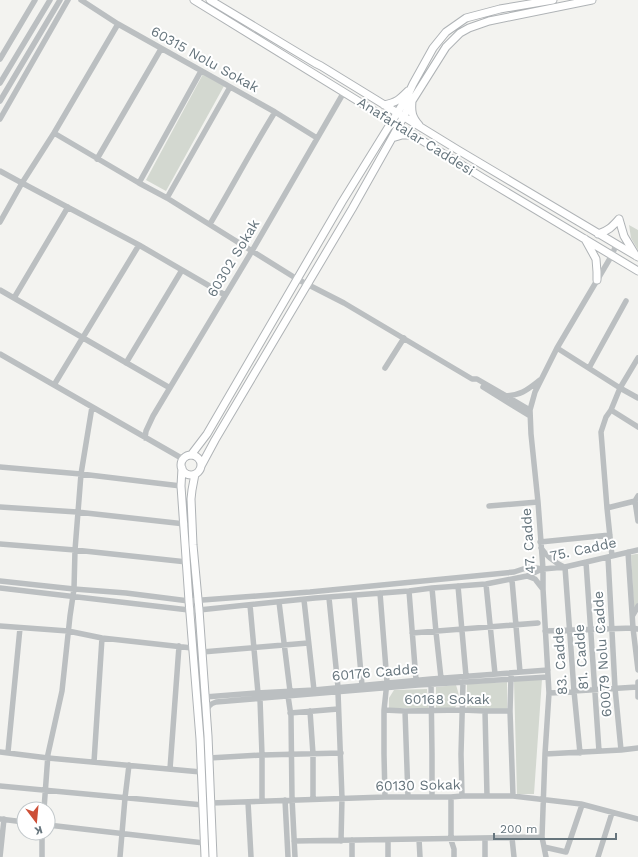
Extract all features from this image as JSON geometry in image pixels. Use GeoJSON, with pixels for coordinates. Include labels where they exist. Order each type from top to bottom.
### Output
{"type":"FeatureCollection","features":[{"type":"Feature","properties":{"kind":"main road","name":"Anafartalar Caddesi"},"geometry":{"type":"LineString","coordinates":[[194,0],[483,178],[638,271]]}},
{"type":"Feature","properties":{"kind":"main road","name":"Anafartalar Caddesi"},"geometry":{"type":"LineString","coordinates":[[210,0],[637,257]]}},
{"type":"Feature","properties":{"kind":"main road"},"geometry":{"type":"LineString","coordinates":[[212,857],[209,758],[193,545],[191,499],[195,474],[198,472],[215,440],[308,284],[392,138],[396,124],[413,84],[432,48],[446,32],[466,18],[500,9],[552,0]]}},
{"type":"Feature","properties":{"kind":"main road"},"geometry":{"type":"LineString","coordinates":[[400,115],[412,101],[446,47],[460,33],[489,21],[592,0]]}},
{"type":"Feature","properties":{"kind":"main road"},"geometry":{"type":"LineString","coordinates":[[384,105],[394,103],[401,98],[413,84]]}},
{"type":"Feature","properties":{"kind":"main road"},"geometry":{"type":"LineString","coordinates":[[412,101],[412,114],[414,119],[422,128]]}},
{"type":"Feature","properties":{"kind":"main road"},"geometry":{"type":"LineString","coordinates":[[192,455],[207,434],[342,202],[396,124]]}},
{"type":"Feature","properties":{"kind":"main road"},"geometry":{"type":"LineString","coordinates":[[392,138],[402,135],[415,136]]}},
{"type":"Feature","properties":{"kind":"main road"},"geometry":{"type":"LineString","coordinates":[[598,234],[611,228],[619,219],[624,236],[637,257]]}},
{"type":"Feature","properties":{"kind":"main road"},"geometry":{"type":"LineString","coordinates":[[585,239],[596,259],[597,280]]}},
{"type":"Feature","properties":{"kind":"main road"},"geometry":{"type":"LineString","coordinates":[[201,466],[200,460],[192,455],[188,455],[182,462],[189,610],[200,739],[205,857]]}},
{"type":"Feature","properties":{"kind":"main road"},"geometry":{"type":"LineString","coordinates":[[182,468],[185,474],[195,474]]}},
{"type":"Feature","properties":{"kind":"street"},"geometry":{"type":"LineString","coordinates":[[0,59],[35,0]]}},
{"type":"Feature","properties":{"kind":"street"},"geometry":{"type":"LineString","coordinates":[[0,83],[50,0]]}},
{"type":"Feature","properties":{"kind":"street"},"geometry":{"type":"LineString","coordinates":[[0,101],[60,0]]}},
{"type":"Feature","properties":{"kind":"street"},"geometry":{"type":"LineString","coordinates":[[0,119],[68,0]]}},
{"type":"Feature","properties":{"kind":"street","name":"60315 Nolu Sokak"},"geometry":{"type":"LineString","coordinates":[[82,0],[118,24],[275,112],[317,138]]}},
{"type":"Feature","properties":{"kind":"street"},"geometry":{"type":"LineString","coordinates":[[0,222],[22,183],[54,134],[118,24]]}},
{"type":"Feature","properties":{"kind":"street"},"geometry":{"type":"LineString","coordinates":[[97,159],[161,48]]}},
{"type":"Feature","properties":{"kind":"street"},"geometry":{"type":"LineString","coordinates":[[139,183],[201,71]]}},
{"type":"Feature","properties":{"kind":"street"},"geometry":{"type":"LineString","coordinates":[[167,198],[230,87]]}},
{"type":"Feature","properties":{"kind":"street","name":"60302 Sokak"},"geometry":{"type":"LineString","coordinates":[[145,438],[146,431],[153,416],[252,251],[344,92]]}},
{"type":"Feature","properties":{"kind":"street"},"geometry":{"type":"LineString","coordinates":[[210,224],[275,112]]}},
{"type":"Feature","properties":{"kind":"street"},"geometry":{"type":"LineString","coordinates":[[54,134],[167,198],[297,278],[344,303],[472,379],[474,382],[530,413]]}},
{"type":"Feature","properties":{"kind":"street"},"geometry":{"type":"LineString","coordinates":[[0,170],[139,245],[225,295]]}},
{"type":"Feature","properties":{"kind":"street"},"geometry":{"type":"LineString","coordinates":[[14,298],[68,207]]}},
{"type":"Feature","properties":{"kind":"street"},"geometry":{"type":"LineString","coordinates":[[54,385],[139,245]]}},
{"type":"Feature","properties":{"kind":"street","name":"47. Cadde"},"geometry":{"type":"LineString","coordinates":[[546,857],[542,837],[545,754],[550,693],[545,631],[543,569],[530,413],[535,392],[557,348],[612,255],[616,245]]}},
{"type":"Feature","properties":{"kind":"street"},"geometry":{"type":"LineString","coordinates":[[126,363],[182,270]]}},
{"type":"Feature","properties":{"kind":"street"},"geometry":{"type":"LineString","coordinates":[[0,290],[170,388]]}},
{"type":"Feature","properties":{"kind":"street"},"geometry":{"type":"LineString","coordinates":[[589,368],[626,301]]}},
{"type":"Feature","properties":{"kind":"street"},"geometry":{"type":"LineString","coordinates":[[385,368],[404,338]]}},
{"type":"Feature","properties":{"kind":"street"},"geometry":{"type":"LineString","coordinates":[[557,348],[638,398]]}},
{"type":"Feature","properties":{"kind":"street"},"geometry":{"type":"LineString","coordinates":[[0,354],[183,459]]}},
{"type":"Feature","properties":{"kind":"street","name":"60079 Nolu Cadde"},"geometry":{"type":"LineString","coordinates":[[621,750],[615,688],[610,535],[606,508],[601,432],[606,417],[611,410],[620,388],[638,358]]}},
{"type":"Feature","properties":{"kind":"street"},"geometry":{"type":"LineString","coordinates":[[472,379],[477,380],[505,396],[530,413]]}},
{"type":"Feature","properties":{"kind":"street"},"geometry":{"type":"LineString","coordinates":[[505,396],[516,395],[527,390],[542,379]]}},
{"type":"Feature","properties":{"kind":"street"},"geometry":{"type":"LineString","coordinates":[[45,801],[48,758],[62,690],[74,589],[75,550],[81,474],[92,407]]}},
{"type":"Feature","properties":{"kind":"street"},"geometry":{"type":"LineString","coordinates":[[611,410],[638,427]]}},
{"type":"Feature","properties":{"kind":"street"},"geometry":{"type":"LineString","coordinates":[[0,466],[182,486]]}},
{"type":"Feature","properties":{"kind":"street"},"geometry":{"type":"LineString","coordinates":[[606,508],[636,498],[638,521]]}},
{"type":"Feature","properties":{"kind":"street"},"geometry":{"type":"LineString","coordinates":[[489,506],[538,502]]}},
{"type":"Feature","properties":{"kind":"street"},"geometry":{"type":"LineString","coordinates":[[0,507],[78,512],[184,524]]}},
{"type":"Feature","properties":{"kind":"street"},"geometry":{"type":"LineString","coordinates":[[565,567],[554,562],[545,553],[540,545],[610,535]]}},
{"type":"Feature","properties":{"kind":"street"},"geometry":{"type":"LineString","coordinates":[[0,544],[75,550],[187,562]]}},
{"type":"Feature","properties":{"kind":"street","name":"75. Cadde"},"geometry":{"type":"LineString","coordinates":[[543,569],[565,567],[638,550]]}},
{"type":"Feature","properties":{"kind":"street"},"geometry":{"type":"LineString","coordinates":[[628,552],[638,670]]}},
{"type":"Feature","properties":{"kind":"street","name":"81. Cadde"},"geometry":{"type":"LineString","coordinates":[[586,562],[599,751]]}},
{"type":"Feature","properties":{"kind":"street"},"geometry":{"type":"LineString","coordinates":[[0,581],[126,593],[189,601],[328,590],[514,572],[529,567],[543,569]]}},
{"type":"Feature","properties":{"kind":"street","name":"83. Cadde"},"geometry":{"type":"LineString","coordinates":[[565,567],[580,753]]}},
{"type":"Feature","properties":{"kind":"street"},"geometry":{"type":"LineString","coordinates":[[0,588],[199,610],[486,584],[512,580],[527,576],[543,569]]}},
{"type":"Feature","properties":{"kind":"street"},"geometry":{"type":"LineString","coordinates":[[527,576],[535,579],[543,589]]}},
{"type":"Feature","properties":{"kind":"street"},"geometry":{"type":"LineString","coordinates":[[512,580],[520,672]]}},
{"type":"Feature","properties":{"kind":"street"},"geometry":{"type":"LineString","coordinates":[[486,584],[494,674]]}},
{"type":"Feature","properties":{"kind":"street"},"geometry":{"type":"LineString","coordinates":[[458,586],[466,676]]}},
{"type":"Feature","properties":{"kind":"street"},"geometry":{"type":"LineString","coordinates":[[432,588],[441,678]]}},
{"type":"Feature","properties":{"kind":"street"},"geometry":{"type":"LineString","coordinates":[[409,591],[416,680]]}},
{"type":"Feature","properties":{"kind":"street"},"geometry":{"type":"LineString","coordinates":[[380,594],[387,685],[384,710],[385,797]]}},
{"type":"Feature","properties":{"kind":"street"},"geometry":{"type":"LineString","coordinates":[[354,596],[362,685]]}},
{"type":"Feature","properties":{"kind":"street"},"geometry":{"type":"LineString","coordinates":[[329,598],[338,690],[342,798],[341,841]]}},
{"type":"Feature","properties":{"kind":"street"},"geometry":{"type":"LineString","coordinates":[[304,600],[314,690]]}},
{"type":"Feature","properties":{"kind":"street"},"geometry":{"type":"LineString","coordinates":[[279,602],[289,694],[295,857]]}},
{"type":"Feature","properties":{"kind":"street"},"geometry":{"type":"LineString","coordinates":[[250,605],[259,696],[262,755],[262,801]]}},
{"type":"Feature","properties":{"kind":"street"},"geometry":{"type":"LineString","coordinates":[[633,616],[638,606]]}},
{"type":"Feature","properties":{"kind":"street"},"geometry":{"type":"LineString","coordinates":[[412,633],[538,623]]}},
{"type":"Feature","properties":{"kind":"street"},"geometry":{"type":"LineString","coordinates":[[0,626],[68,632],[102,638],[192,648]]}},
{"type":"Feature","properties":{"kind":"street"},"geometry":{"type":"LineString","coordinates":[[8,752],[20,628]]}},
{"type":"Feature","properties":{"kind":"street"},"geometry":{"type":"LineString","coordinates":[[545,631],[635,629]]}},
{"type":"Feature","properties":{"kind":"street"},"geometry":{"type":"LineString","coordinates":[[94,762],[102,638]]}},
{"type":"Feature","properties":{"kind":"street"},"geometry":{"type":"LineString","coordinates":[[202,652],[308,643]]}},
{"type":"Feature","properties":{"kind":"street"},"geometry":{"type":"LineString","coordinates":[[170,769],[179,646]]}},
{"type":"Feature","properties":{"kind":"street","name":"60176 Cadde"},"geometry":{"type":"LineString","coordinates":[[205,697],[289,694],[314,690],[338,690],[362,685],[387,685],[416,680],[431,681],[441,678],[494,674],[511,676],[520,672],[548,670]]}},
{"type":"Feature","properties":{"kind":"street"},"geometry":{"type":"LineString","coordinates":[[289,694],[431,681],[463,682],[511,676],[548,676]]}},
{"type":"Feature","properties":{"kind":"street"},"geometry":{"type":"LineString","coordinates":[[511,676],[510,711],[513,796]]}},
{"type":"Feature","properties":{"kind":"street"},"geometry":{"type":"LineString","coordinates":[[431,681],[432,797]]}},
{"type":"Feature","properties":{"kind":"street"},"geometry":{"type":"LineString","coordinates":[[462,796],[461,754],[463,682]]}},
{"type":"Feature","properties":{"kind":"street"},"geometry":{"type":"LineString","coordinates":[[638,682],[638,697]]}},
{"type":"Feature","properties":{"kind":"street"},"geometry":{"type":"LineString","coordinates":[[550,693],[638,686]]}},
{"type":"Feature","properties":{"kind":"street"},"geometry":{"type":"LineString","coordinates":[[206,712],[211,704],[216,702],[259,696]]}},
{"type":"Feature","properties":{"kind":"street"},"geometry":{"type":"LineString","coordinates":[[290,713],[338,709]]}},
{"type":"Feature","properties":{"kind":"street","name":"60168 Sokak"},"geometry":{"type":"LineString","coordinates":[[384,710],[510,711]]}},
{"type":"Feature","properties":{"kind":"street"},"geometry":{"type":"LineString","coordinates":[[405,711],[408,797]]}},
{"type":"Feature","properties":{"kind":"street"},"geometry":{"type":"LineString","coordinates":[[485,711],[487,796]]}},
{"type":"Feature","properties":{"kind":"street"},"geometry":{"type":"LineString","coordinates":[[310,712],[313,754],[313,799]]}},
{"type":"Feature","properties":{"kind":"street"},"geometry":{"type":"LineString","coordinates":[[545,754],[580,753],[638,748]]}},
{"type":"Feature","properties":{"kind":"street"},"geometry":{"type":"LineString","coordinates":[[0,752],[48,758],[201,772]]}},
{"type":"Feature","properties":{"kind":"street"},"geometry":{"type":"LineString","coordinates":[[209,758],[341,753]]}},
{"type":"Feature","properties":{"kind":"street"},"geometry":{"type":"LineString","coordinates":[[120,857],[129,765]]}},
{"type":"Feature","properties":{"kind":"street"},"geometry":{"type":"LineString","coordinates":[[0,786],[203,806]]}},
{"type":"Feature","properties":{"kind":"street","name":"60130 Sokak"},"geometry":{"type":"LineString","coordinates":[[211,803],[385,797],[513,796],[582,805],[638,819]]}},
{"type":"Feature","properties":{"kind":"street"},"geometry":{"type":"LineString","coordinates":[[451,797],[451,839],[454,849],[454,857]]}},
{"type":"Feature","properties":{"kind":"street"},"geometry":{"type":"LineString","coordinates":[[285,800],[288,857]]}},
{"type":"Feature","properties":{"kind":"street"},"geometry":{"type":"LineString","coordinates":[[248,802],[251,857]]}},
{"type":"Feature","properties":{"kind":"street"},"geometry":{"type":"LineString","coordinates":[[544,847],[566,852],[582,805]]}},
{"type":"Feature","properties":{"kind":"street"},"geometry":{"type":"LineString","coordinates":[[598,857],[612,813]]}},
{"type":"Feature","properties":{"kind":"street"},"geometry":{"type":"LineString","coordinates":[[0,857],[2,819],[16,821]]}},
{"type":"Feature","properties":{"kind":"street"},"geometry":{"type":"LineString","coordinates":[[56,826],[204,843]]}},
{"type":"Feature","properties":{"kind":"street"},"geometry":{"type":"LineString","coordinates":[[294,841],[542,837]]}},
{"type":"Feature","properties":{"kind":"street"},"geometry":{"type":"LineString","coordinates":[[485,838],[485,857]]}},
{"type":"Feature","properties":{"kind":"street"},"geometry":{"type":"LineString","coordinates":[[512,838],[514,857]]}},
{"type":"Feature","properties":{"kind":"street"},"geometry":{"type":"LineString","coordinates":[[419,839],[420,857]]}},
{"type":"Feature","properties":{"kind":"street"},"geometry":{"type":"LineString","coordinates":[[352,840],[352,857]]}},
{"type":"Feature","properties":{"kind":"street"},"geometry":{"type":"LineString","coordinates":[[388,840],[388,857]]}},
{"type":"Feature","properties":{"kind":"street"},"geometry":{"type":"LineString","coordinates":[[42,841],[42,857]]}},
{"type":"Feature","properties":{"kind":"shaded area"},"geometry":{"type":"Polygon","coordinates":[[[203,74],[224,86],[166,191],[146,180],[203,74]]]}},
{"type":"Feature","properties":{"kind":"shaded area"},"geometry":{"type":"Polygon","coordinates":[[[629,225],[638,230],[638,250],[631,238],[629,225]]]}},
{"type":"Feature","properties":{"kind":"shaded area"},"geometry":{"type":"Polygon","coordinates":[[[638,554],[638,603],[634,611],[631,555],[638,554]]]}},
{"type":"Feature","properties":{"kind":"shaded area"},"geometry":{"type":"Polygon","coordinates":[[[542,679],[534,794],[517,794],[514,681],[542,679]]]}},
{"type":"Feature","properties":{"kind":"shaded area"},"geometry":{"type":"Polygon","coordinates":[[[507,682],[507,709],[467,709],[467,684],[507,682]]]}},
{"type":"Feature","properties":{"kind":"shaded area"},"geometry":{"type":"Polygon","coordinates":[[[456,685],[459,696],[455,708],[436,709],[436,687],[456,685]]]}},
{"type":"Feature","properties":{"kind":"shaded area"},"geometry":{"type":"Polygon","coordinates":[[[427,689],[428,708],[389,708],[389,698],[394,690],[427,689]]]}}]}
